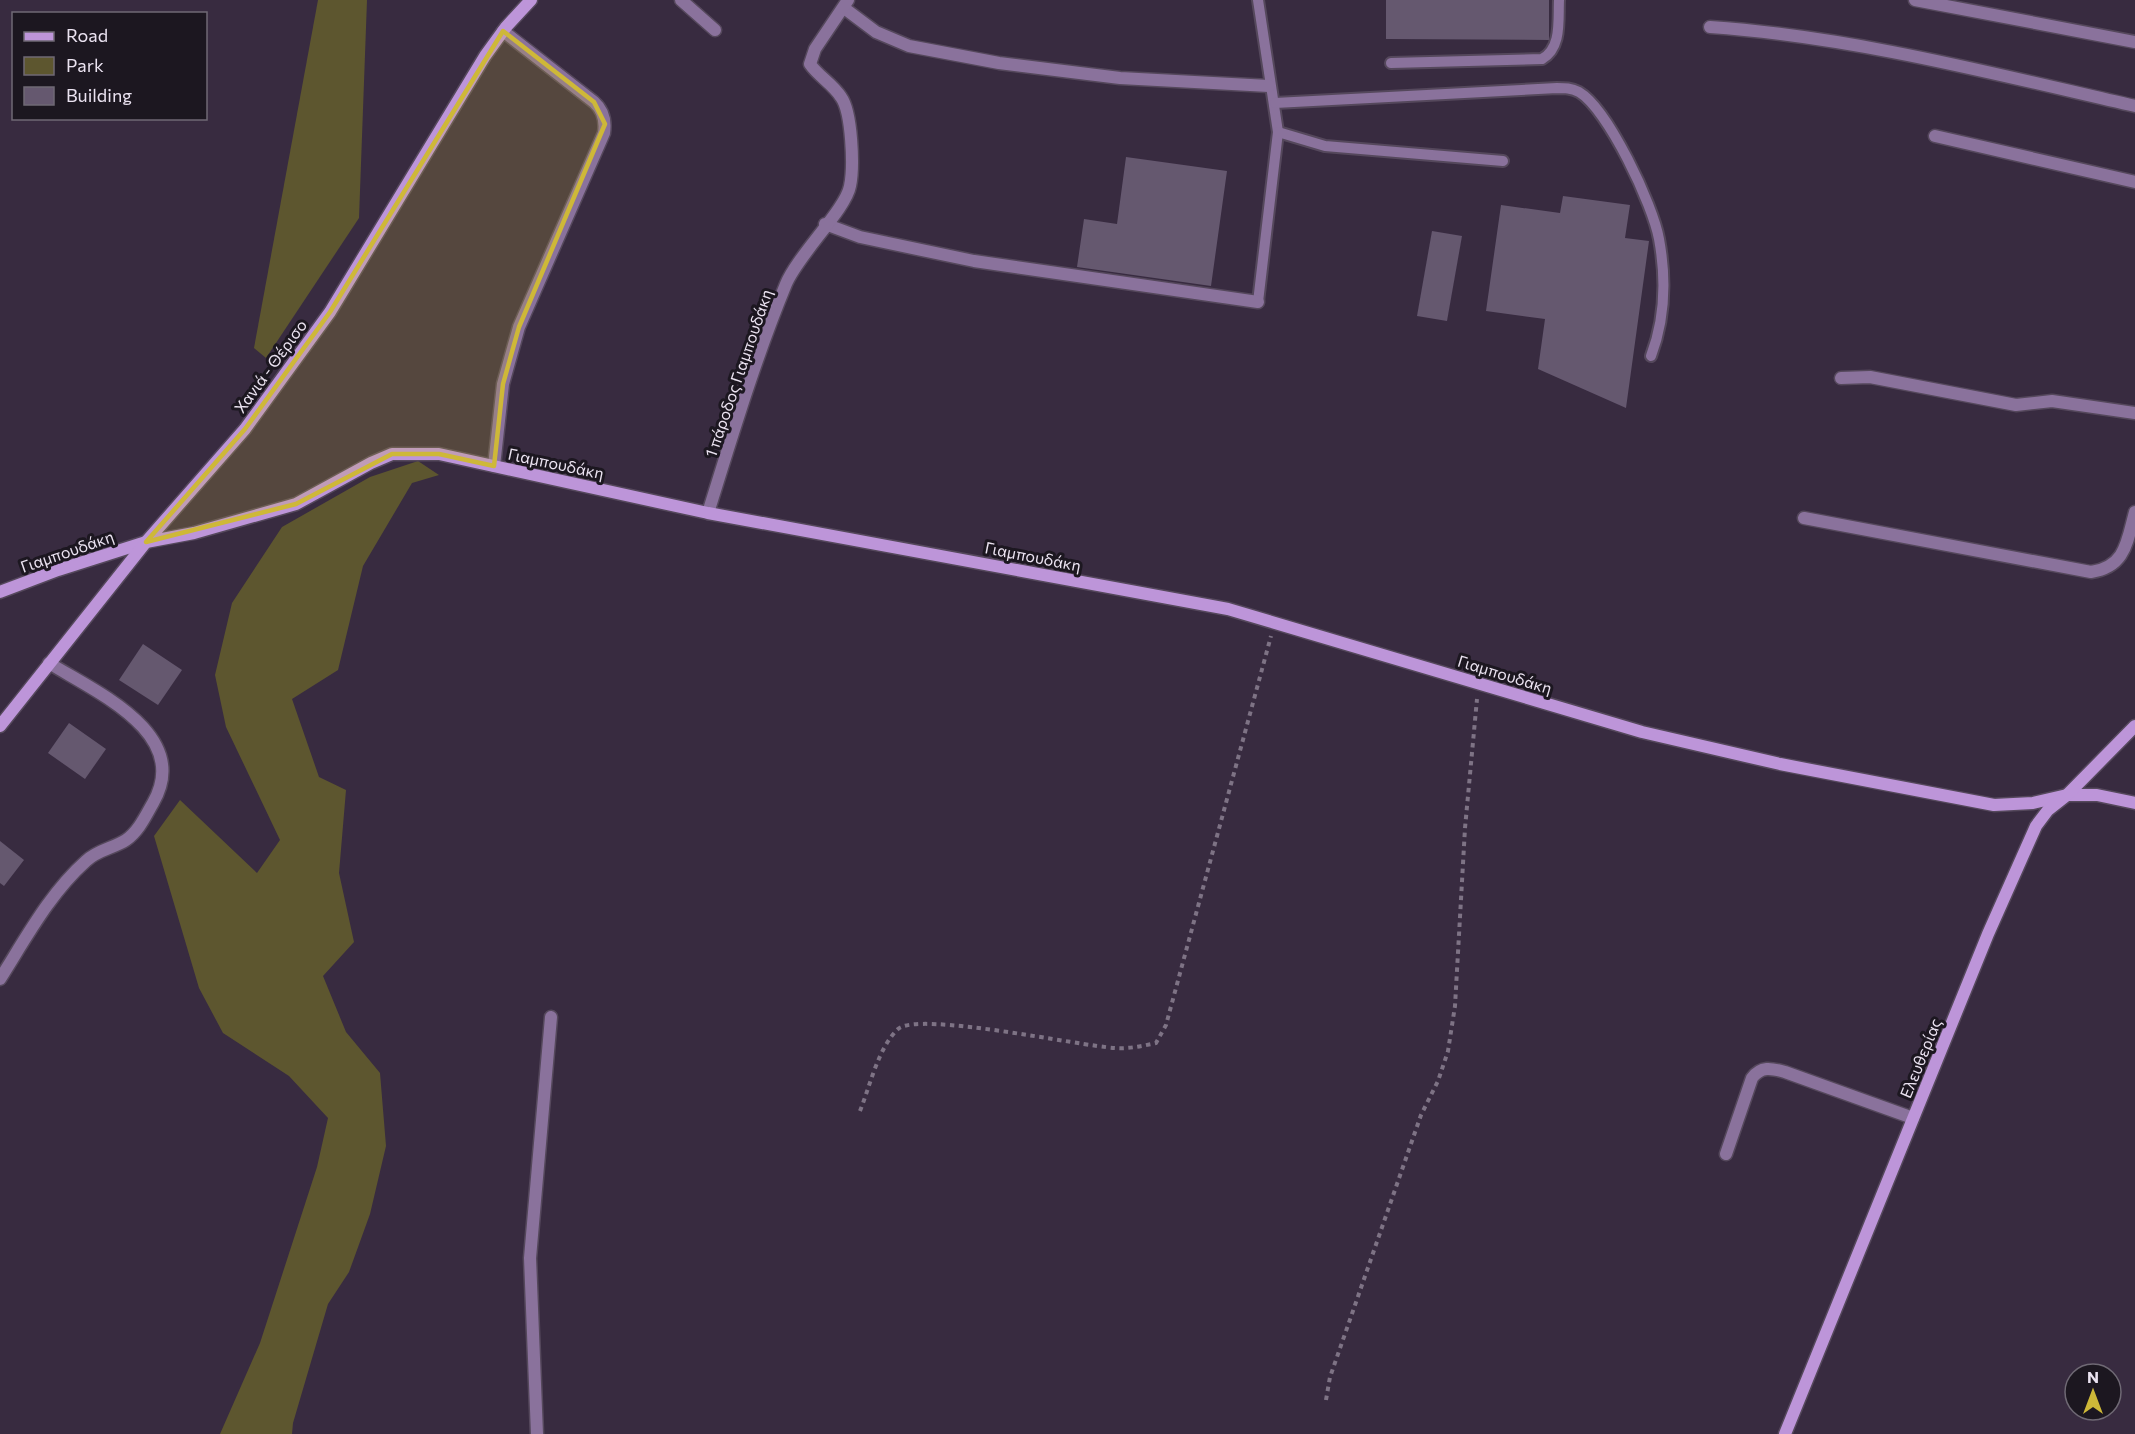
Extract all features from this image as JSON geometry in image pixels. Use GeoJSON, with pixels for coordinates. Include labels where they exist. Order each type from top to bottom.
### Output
{"type":"FeatureCollection","features":[{"type":"Feature","properties":{"kind":"main road","name":"Χανιά - Θέρισο"},"geometry":{"type":"LineString","coordinates":[[0,726],[146,542],[245,429],[330,312],[484,57],[503,31],[531,0]]}},
{"type":"Feature","properties":{"kind":"main road","name":"Γιαμπουδάκη"},"geometry":{"type":"LineString","coordinates":[[0,592],[57,570],[146,542],[194,533],[296,504],[392,454],[439,454],[708,513],[1228,609],[1642,732],[1780,764],[1994,805],[2033,803],[2067,795],[2097,795],[2135,803]]}},
{"type":"Feature","properties":{"kind":"main road","name":"Ελευθερίας"},"geometry":{"type":"LineString","coordinates":[[1785,1434],[1988,934],[2036,826],[2048,810],[2067,795],[2135,726]]}},
{"type":"Feature","properties":{"kind":"street"},"geometry":{"type":"LineString","coordinates":[[681,0],[715,30]]}},
{"type":"Feature","properties":{"kind":"street"},"geometry":{"type":"LineString","coordinates":[[1915,0],[2135,42]]}},
{"type":"Feature","properties":{"kind":"street"},"geometry":{"type":"LineString","coordinates":[[846,4],[876,32],[909,46],[999,63],[1120,78],[1269,86]]}},
{"type":"Feature","properties":{"kind":"street","name":"1 πάροδος Γιαμπουδάκη"},"geometry":{"type":"LineString","coordinates":[[708,513],[755,363],[786,284],[796,264],[844,201],[850,187],[849,115],[839,93],[810,64],[814,49],[846,4]]}},
{"type":"Feature","properties":{"kind":"street"},"geometry":{"type":"LineString","coordinates":[[1710,27],[1785,33],[1927,58],[2135,106]]}},
{"type":"Feature","properties":{"kind":"street"},"geometry":{"type":"LineString","coordinates":[[494,466],[503,384],[519,327],[604,133],[605,124],[600,108],[503,31]]}},
{"type":"Feature","properties":{"kind":"street"},"geometry":{"type":"LineString","coordinates":[[1935,136],[2135,182]]}},
{"type":"Feature","properties":{"kind":"street"},"geometry":{"type":"LineString","coordinates":[[825,224],[860,237],[974,261],[1258,302]]}},
{"type":"Feature","properties":{"kind":"street"},"geometry":{"type":"LineString","coordinates":[[1841,378],[1870,377],[2016,405],[2052,401],[2135,413]]}},
{"type":"Feature","properties":{"kind":"street"},"geometry":{"type":"LineString","coordinates":[[1804,518],[2091,572],[2111,567],[2118,561],[2125,547],[2135,512]]}},
{"type":"Feature","properties":{"kind":"street"},"geometry":{"type":"LineString","coordinates":[[0,979],[52,898],[73,873],[88,859],[126,840],[139,826],[159,792],[164,772],[159,751],[147,729],[123,709],[49,663]]}},
{"type":"Feature","properties":{"kind":"street"},"geometry":{"type":"LineString","coordinates":[[537,1434],[530,1258],[551,1017]]}},
{"type":"Feature","properties":{"kind":"street"},"geometry":{"type":"LineString","coordinates":[[1726,1154],[1752,1078],[1758,1070],[1767,1068],[1785,1072],[1913,1118]]}},
{"type":"Feature","properties":{"kind":"lane"},"geometry":{"type":"LineString","coordinates":[[1258,0],[1269,86],[1275,103],[1278,132],[1258,302]]}},
{"type":"Feature","properties":{"kind":"lane"},"geometry":{"type":"LineString","coordinates":[[1391,63],[1542,58],[1550,54],[1557,41],[1559,0]]}},
{"type":"Feature","properties":{"kind":"lane"},"geometry":{"type":"LineString","coordinates":[[1275,103],[1557,88],[1568,88],[1579,92],[1592,103],[1634,170],[1659,236],[1662,316],[1651,356]]}},
{"type":"Feature","properties":{"kind":"lane"},"geometry":{"type":"LineString","coordinates":[[1278,132],[1325,146],[1503,161]]}},
{"type":"Feature","properties":{"kind":"path"},"geometry":{"type":"LineString","coordinates":[[860,1111],[887,1042],[900,1027],[914,1023],[979,1029],[1115,1048],[1156,1043],[1166,1025],[1274,624]]}},
{"type":"Feature","properties":{"kind":"path"},"geometry":{"type":"LineString","coordinates":[[1326,1400],[1329,1377],[1421,1115],[1438,1081],[1448,1051],[1455,1006],[1464,840],[1479,684]]}},
{"type":"Feature","properties":{"kind":"highlighted area"},"geometry":{"type":"Polygon","coordinates":[[[503,31],[594,102],[605,124],[519,327],[503,384],[494,466],[439,454],[392,454],[296,504],[146,542],[245,429],[330,312],[503,31]]]}},
{"type":"Feature","properties":{"kind":"green space"},"geometry":{"type":"Polygon","coordinates":[[[318,0],[367,0],[359,218],[266,358],[254,348],[318,0]]]}},
{"type":"Feature","properties":{"kind":"green space"},"geometry":{"type":"Polygon","coordinates":[[[418,461],[439,475],[412,483],[363,566],[338,670],[292,699],[319,777],[346,790],[339,873],[354,942],[323,976],[346,1032],[380,1073],[386,1146],[370,1214],[349,1272],[328,1304],[293,1423],[292,1434],[220,1434],[260,1343],[317,1167],[328,1118],[289,1076],[223,1033],[199,988],[154,836],[180,800],[257,873],[280,840],[226,727],[215,675],[232,603],[282,527],[370,477],[418,461]]]}},
{"type":"Feature","properties":{"kind":"building"},"geometry":{"type":"Polygon","coordinates":[[[1386,0],[1549,0],[1549,40],[1386,39],[1386,0]]]}},
{"type":"Feature","properties":{"kind":"building"},"geometry":{"type":"Polygon","coordinates":[[[1126,157],[1227,171],[1211,286],[1077,267],[1084,219],[1117,224],[1126,157]]]}},
{"type":"Feature","properties":{"kind":"building"},"geometry":{"type":"Polygon","coordinates":[[[1563,196],[1630,205],[1625,238],[1649,241],[1626,408],[1538,369],[1545,319],[1486,311],[1501,205],[1560,213],[1563,196]]]}},
{"type":"Feature","properties":{"kind":"building"},"geometry":{"type":"Polygon","coordinates":[[[1432,231],[1462,236],[1447,321],[1417,316],[1432,231]]]}},
{"type":"Feature","properties":{"kind":"building"},"geometry":{"type":"Polygon","coordinates":[[[143,644],[182,670],[158,705],[119,680],[143,644]]]}},
{"type":"Feature","properties":{"kind":"building"},"geometry":{"type":"Polygon","coordinates":[[[69,723],[106,749],[85,779],[48,753],[69,723]]]}},
{"type":"Feature","properties":{"kind":"building"},"geometry":{"type":"Polygon","coordinates":[[[0,841],[24,860],[4,886],[0,883],[0,841]]]}}]}
